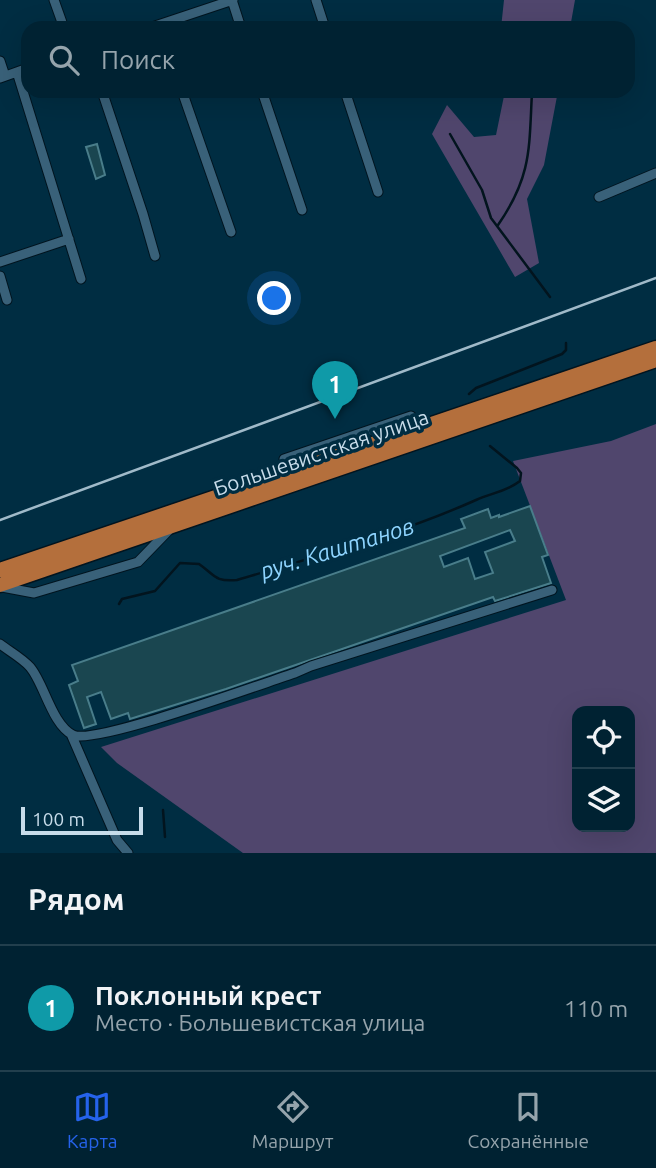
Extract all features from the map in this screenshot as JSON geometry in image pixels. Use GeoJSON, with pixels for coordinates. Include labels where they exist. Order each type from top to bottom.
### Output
{"type":"FeatureCollection","features":[{"type":"Feature","properties":{"kind":"highway","name":"Большевистская улица"},"geometry":{"type":"LineString","coordinates":[[0,570],[656,348]]}},
{"type":"Feature","properties":{"kind":"highway","name":"Большевистская улица"},"geometry":{"type":"LineString","coordinates":[[0,586],[656,360]]}},
{"type":"Feature","properties":{"kind":"street"},"geometry":{"type":"LineString","coordinates":[[54,0],[62,21]]}},
{"type":"Feature","properties":{"kind":"street"},"geometry":{"type":"LineString","coordinates":[[172,21],[213,3],[233,0],[239,21]]}},
{"type":"Feature","properties":{"kind":"street"},"geometry":{"type":"LineString","coordinates":[[316,0],[323,21]]}},
{"type":"Feature","properties":{"kind":"street"},"geometry":{"type":"LineString","coordinates":[[0,61],[3,77],[21,71]]}},
{"type":"Feature","properties":{"kind":"street"},"geometry":{"type":"LineString","coordinates":[[17,72],[21,85]]}},
{"type":"Feature","properties":{"kind":"street"},"geometry":{"type":"LineString","coordinates":[[25,98],[81,279]]}},
{"type":"Feature","properties":{"kind":"street"},"geometry":{"type":"LineString","coordinates":[[104,98],[144,214],[155,256]]}},
{"type":"Feature","properties":{"kind":"street"},"geometry":{"type":"LineString","coordinates":[[184,98],[231,232]]}},
{"type":"Feature","properties":{"kind":"street"},"geometry":{"type":"LineString","coordinates":[[264,98],[302,210]]}},
{"type":"Feature","properties":{"kind":"street"},"geometry":{"type":"LineString","coordinates":[[347,98],[377,192]]}},
{"type":"Feature","properties":{"kind":"street"},"geometry":{"type":"LineString","coordinates":[[598,197],[656,173]]}},
{"type":"Feature","properties":{"kind":"street"},"geometry":{"type":"LineString","coordinates":[[0,262],[69,239]]}},
{"type":"Feature","properties":{"kind":"street"},"geometry":{"type":"LineString","coordinates":[[0,276],[7,300]]}},
{"type":"Feature","properties":{"kind":"street"},"geometry":{"type":"LineString","coordinates":[[284,459],[411,416]]}},
{"type":"Feature","properties":{"kind":"street"},"geometry":{"type":"LineString","coordinates":[[0,586],[34,593],[138,562],[173,525]]}},
{"type":"Feature","properties":{"kind":"street"},"geometry":{"type":"LineString","coordinates":[[71,734],[83,737],[128,728],[311,666],[552,590]]}},
{"type":"Feature","properties":{"kind":"street"},"geometry":{"type":"LineString","coordinates":[[0,644],[30,667],[61,724],[71,734],[117,840],[128,853]]}},
{"type":"Feature","properties":{"kind":"shaded area"},"geometry":{"type":"Polygon","coordinates":[[[504,0],[575,0],[571,21],[502,21],[504,0]]]}},
{"type":"Feature","properties":{"kind":"shaded area"},"geometry":{"type":"Polygon","coordinates":[[[504,98],[557,98],[544,165],[527,199],[539,263],[515,277],[432,134],[447,105],[474,137],[496,135],[504,98]]]}},
{"type":"Feature","properties":{"kind":"shaded area"},"geometry":{"type":"Polygon","coordinates":[[[656,424],[656,853],[243,853],[117,763],[101,747],[566,600],[513,461],[611,441],[656,424]]]}},
{"type":"Feature","properties":{"kind":"building"},"geometry":{"type":"Polygon","coordinates":[[[97,144],[105,175],[96,179],[86,147],[97,144]]]}},
{"type":"Feature","properties":{"kind":"building"},"geometry":{"type":"Polygon","coordinates":[[[530,506],[548,555],[542,557],[551,583],[495,601],[493,597],[226,689],[130,719],[128,713],[111,719],[101,692],[87,697],[96,724],[84,728],[69,685],[78,681],[72,665],[465,528],[461,519],[488,509],[491,518],[530,506]],[[510,530],[440,556],[444,567],[468,558],[475,579],[493,573],[485,552],[515,541],[510,530]]]}},
{"type":"Feature","properties":{"kind":"waterway"},"geometry":{"type":"LineString","coordinates":[[498,225],[517,191],[527,161],[532,98]]}},
{"type":"Feature","properties":{"kind":"waterway","name":"руч. Каштанов"},"geometry":{"type":"LineString","coordinates":[[450,134],[482,190],[491,218],[550,297]]}},
{"type":"Feature","properties":{"kind":"waterway","name":"руч. Каштанов"},"geometry":{"type":"LineString","coordinates":[[469,394],[476,388],[562,354],[566,350],[566,343]]}},
{"type":"Feature","properties":{"kind":"waterway","name":"руч. Каштанов"},"geometry":{"type":"LineString","coordinates":[[119,604],[122,599],[155,591],[180,563],[199,564],[219,579],[237,580],[388,534],[515,485],[520,481],[521,473],[490,446]]}},
{"type":"Feature","properties":{"kind":"waterway"},"geometry":{"type":"LineString","coordinates":[[163,810],[165,837]]}},
{"type":"Feature","properties":{"kind":"railway"},"geometry":{"type":"LineString","coordinates":[[0,520],[656,278]]}},
{"type":"Feature","properties":{"kind":"place","name":"Поклонный крест"},"geometry":{"type":"Point","coordinates":[335,419]}}]}
